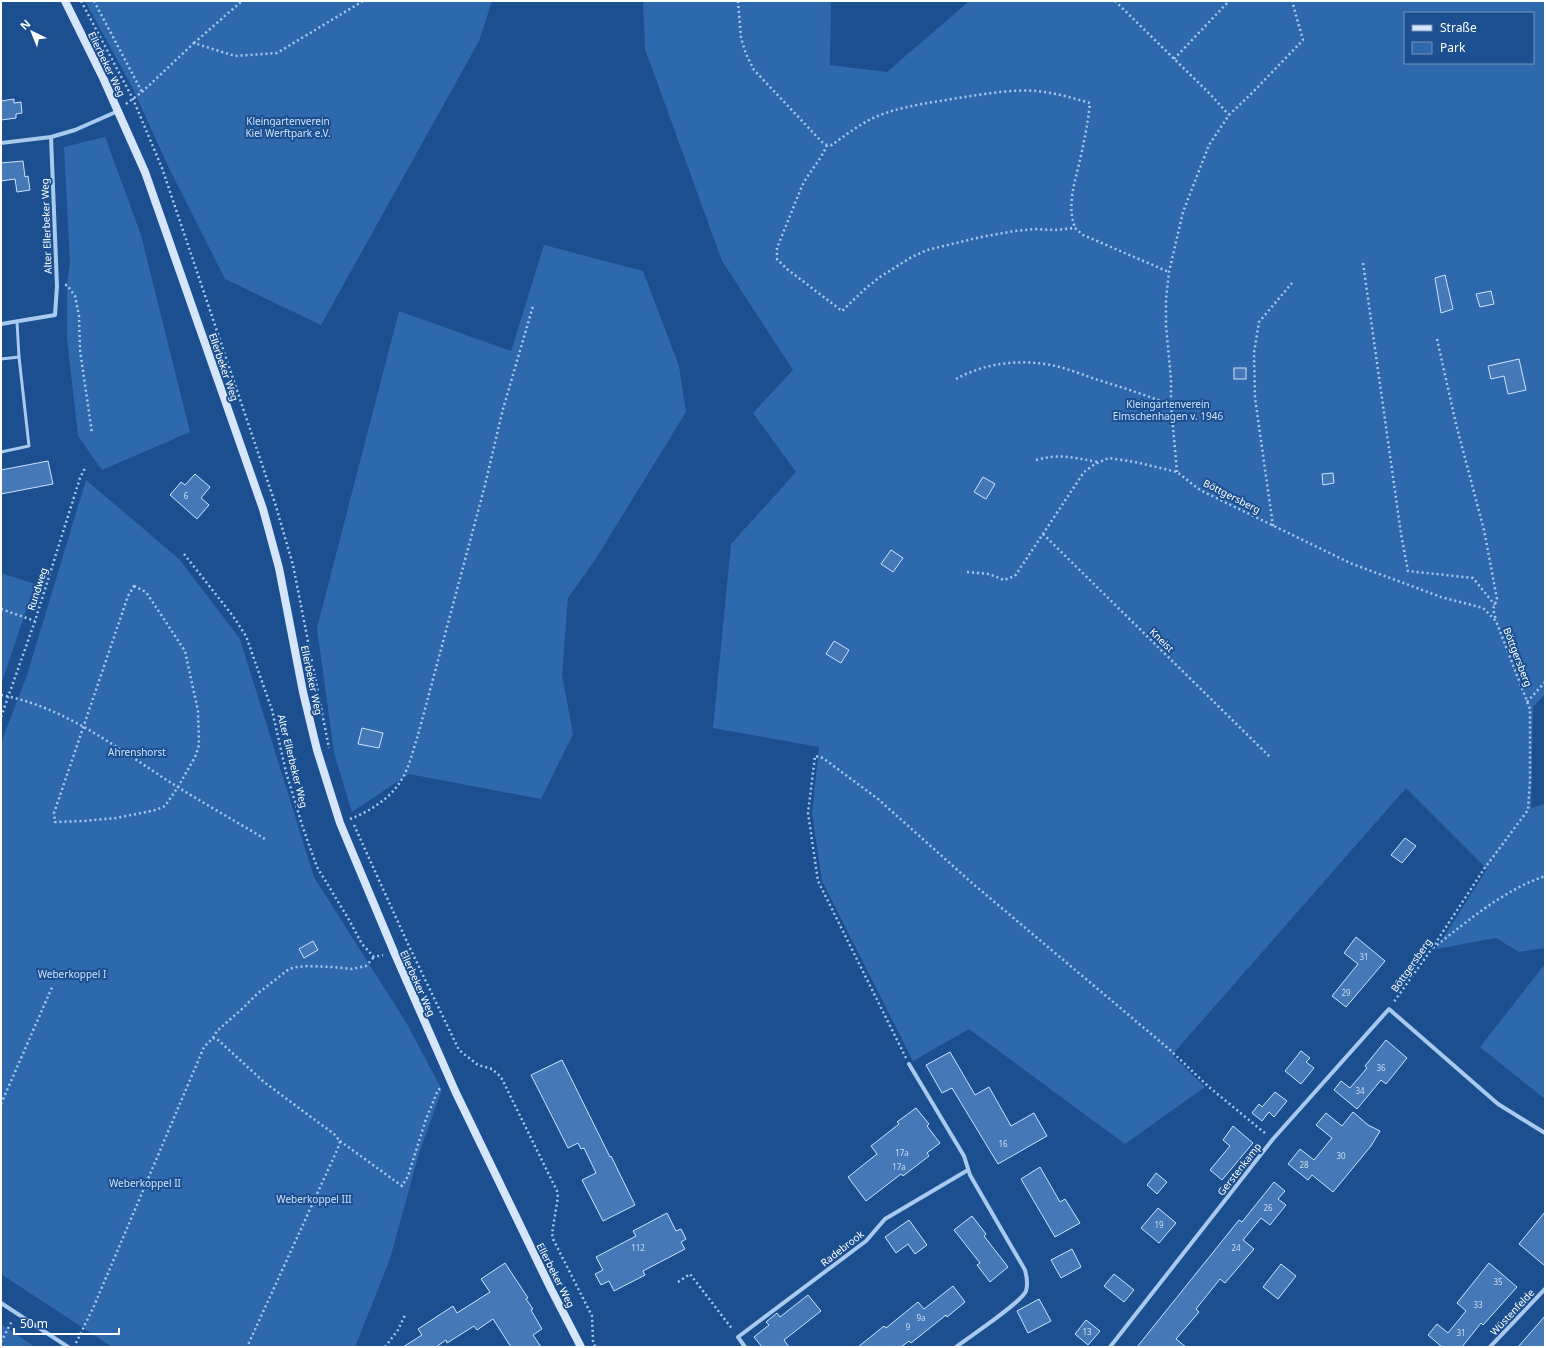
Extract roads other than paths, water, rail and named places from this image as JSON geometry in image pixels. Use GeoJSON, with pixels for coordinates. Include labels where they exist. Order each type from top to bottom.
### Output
{"type":"FeatureCollection","features":[{"type":"Feature","properties":{"kind":"street","name":"Ellerbeker Weg"},"geometry":{"type":"LineString","coordinates":[[65,1],[118,111],[145,172],[264,509],[279,568],[303,692],[316,743],[340,823],[394,952],[452,1082],[551,1289],[581,1347]]}},
{"type":"Feature","properties":{"kind":"street"},"geometry":{"type":"LineString","coordinates":[[1,143],[51,138],[75,130],[118,111]]}},
{"type":"Feature","properties":{"kind":"street","name":"Alter Ellerbeker Weg"},"geometry":{"type":"LineString","coordinates":[[17,322],[55,315],[57,286],[51,138]]}},
{"type":"Feature","properties":{"kind":"street"},"geometry":{"type":"LineString","coordinates":[[1,324],[17,322]]}},
{"type":"Feature","properties":{"kind":"street","name":"Gerstenkamp"},"geometry":{"type":"LineString","coordinates":[[1110,1347],[1273,1139],[1389,1009],[1498,1104],[1545,1133]]}},
{"type":"Feature","properties":{"kind":"street"},"geometry":{"type":"LineString","coordinates":[[909,1064],[964,1156],[968,1170],[1025,1270],[1028,1281],[1025,1292],[1017,1302],[956,1347]]}},
{"type":"Feature","properties":{"kind":"street","name":"Radebrook"},"geometry":{"type":"LineString","coordinates":[[745,1347],[738,1337],[866,1241],[885,1219],[968,1170]]}},
{"type":"Feature","properties":{"kind":"street","name":"Wüstenfelde"},"geometry":{"type":"LineString","coordinates":[[1490,1347],[1545,1289]]}},
{"type":"Feature","properties":{"kind":"street"},"geometry":{"type":"LineString","coordinates":[[1,1303],[68,1347]]}},
{"type":"Feature","properties":{"kind":"lane"},"geometry":{"type":"LineString","coordinates":[[1,452],[29,446],[18,357],[17,322]]}},
{"type":"Feature","properties":{"kind":"lane"},"geometry":{"type":"LineString","coordinates":[[1,359],[18,357]]}},
{"type":"Feature","properties":{"kind":"park label","name":"Kleingartenverein Kiel Werftpark e.V."},"geometry":{"type":"Point","coordinates":[288,126]}},
{"type":"Feature","properties":{"kind":"park label","name":"Kleingartenverein Elmschenhagen v. 1946"},"geometry":{"type":"Point","coordinates":[1168,410]}},
{"type":"Feature","properties":{"kind":"park label","name":"Ahrenshorst"},"geometry":{"type":"Point","coordinates":[137,752]}},
{"type":"Feature","properties":{"kind":"park label","name":"Weberkoppel I"},"geometry":{"type":"Point","coordinates":[72,974]}},
{"type":"Feature","properties":{"kind":"park label","name":"Weberkoppel II"},"geometry":{"type":"Point","coordinates":[145,1183]}},
{"type":"Feature","properties":{"kind":"park label","name":"Weberkoppel III"},"geometry":{"type":"Point","coordinates":[314,1199]}}]}
